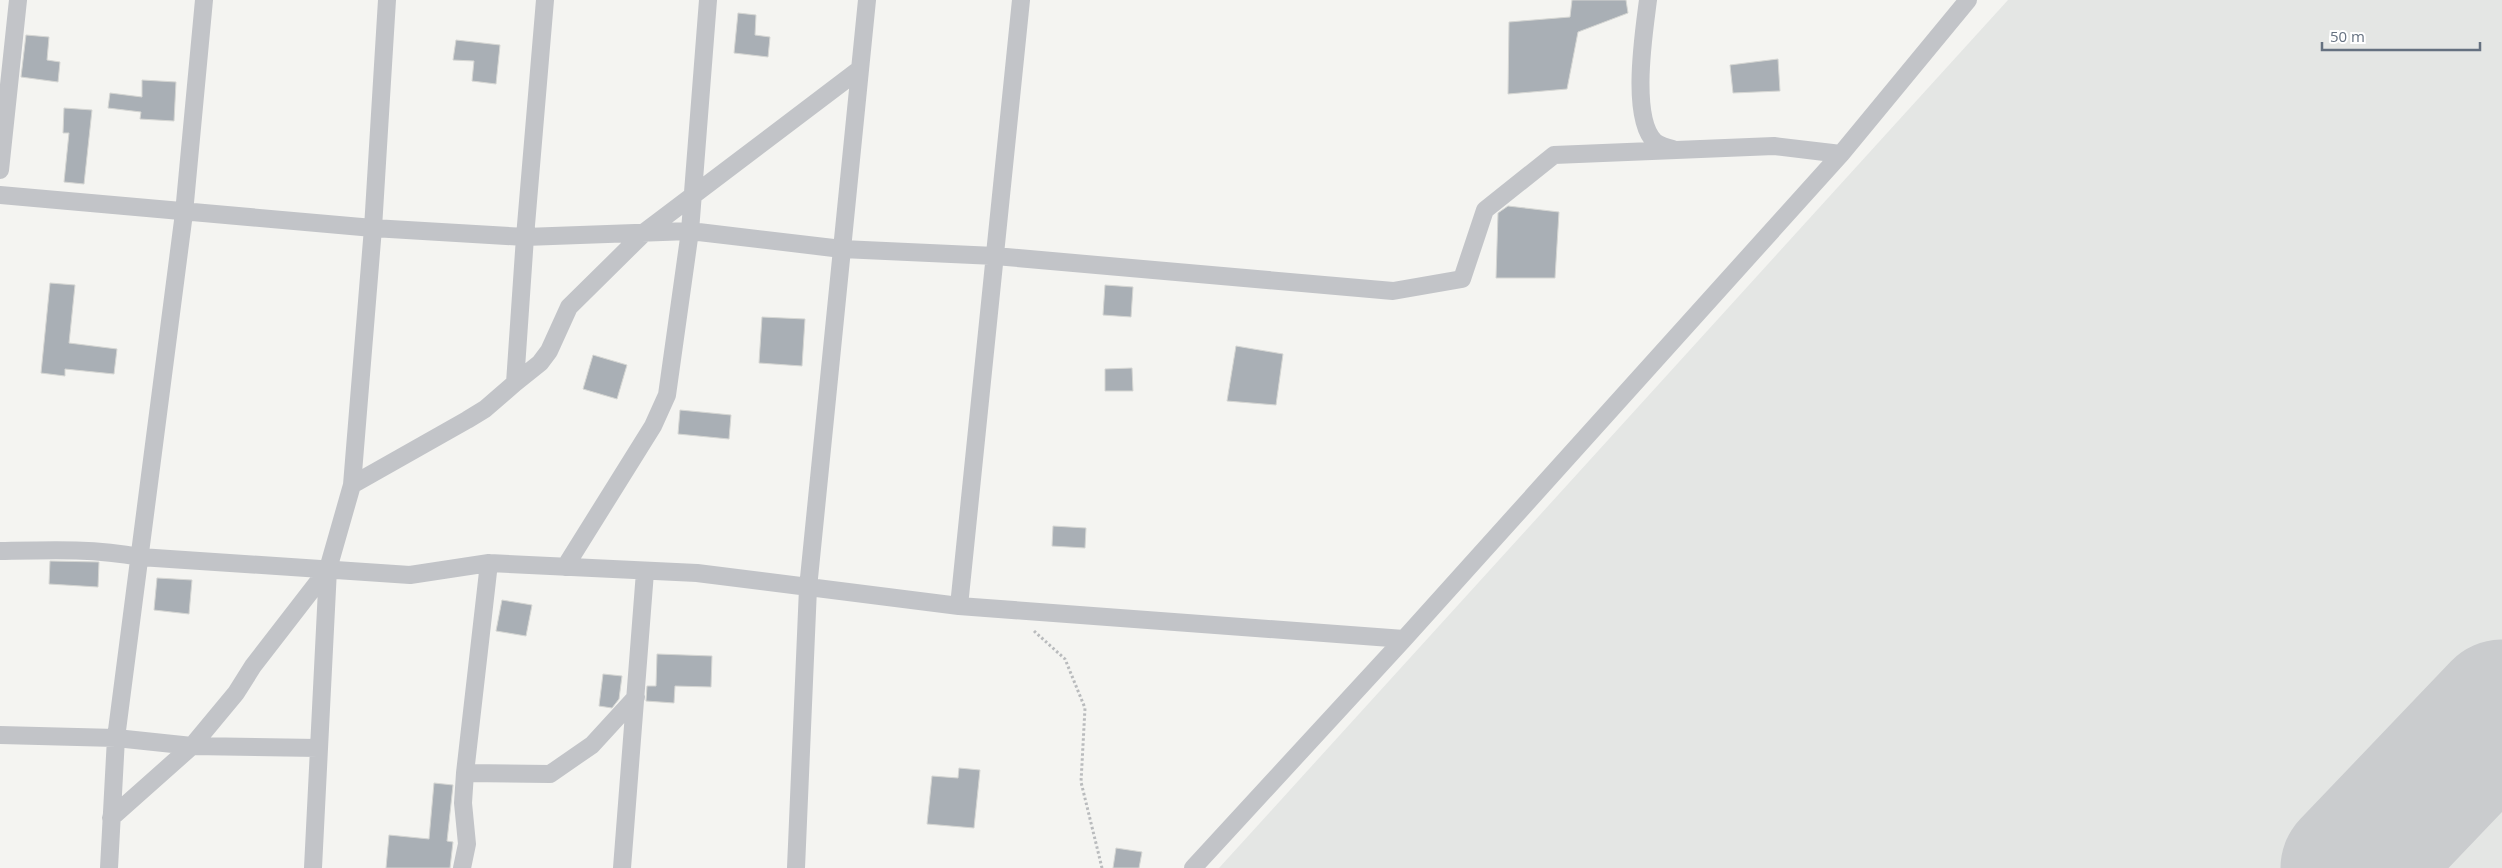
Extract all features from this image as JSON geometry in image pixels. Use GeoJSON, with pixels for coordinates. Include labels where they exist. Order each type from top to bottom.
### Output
{"type":"FeatureCollection","features":[{"type":"Feature","properties":{"kind":"street"},"geometry":{"type":"LineString","coordinates":[[0,170],[2,124],[18,0]]}},
{"type":"Feature","properties":{"kind":"street"},"geometry":{"type":"LineString","coordinates":[[109,868],[116,738],[184,213],[204,0]]}},
{"type":"Feature","properties":{"kind":"street"},"geometry":{"type":"LineString","coordinates":[[313,868],[328,570],[352,485],[373,228],[387,0]]}},
{"type":"Feature","properties":{"kind":"street"},"geometry":{"type":"LineString","coordinates":[[516,382],[525,237],[545,0]]}},
{"type":"Feature","properties":{"kind":"street"},"geometry":{"type":"LineString","coordinates":[[565,566],[653,426],[667,395],[690,231],[708,0]]}},
{"type":"Feature","properties":{"kind":"street"},"geometry":{"type":"LineString","coordinates":[[796,868],[808,588],[867,0]]}},
{"type":"Feature","properties":{"kind":"street"},"geometry":{"type":"LineString","coordinates":[[959,606],[1021,0]]}},
{"type":"Feature","properties":{"kind":"street"},"geometry":{"type":"LineString","coordinates":[[1648,0],[1642,59],[1641,104],[1645,125],[1655,142],[1671,149],[1774,146],[1841,154]]}},
{"type":"Feature","properties":{"kind":"street"},"geometry":{"type":"LineString","coordinates":[[1193,868],[1404,639],[1841,154],[1968,0]]}},
{"type":"Feature","properties":{"kind":"street"},"geometry":{"type":"LineString","coordinates":[[352,485],[485,409],[540,363],[549,351],[569,307],[646,231],[860,69]]}},
{"type":"Feature","properties":{"kind":"street"},"geometry":{"type":"LineString","coordinates":[[0,195],[184,213],[373,228],[525,237],[646,231],[690,231],[842,249],[995,256],[1264,282],[1393,291],[1462,279],[1485,210],[1554,155],[1774,146]]}},
{"type":"Feature","properties":{"kind":"street"},"geometry":{"type":"LineString","coordinates":[[0,551],[112,551],[140,557],[410,575],[490,563],[697,574],[959,606],[1404,639]]}},
{"type":"Feature","properties":{"kind":"street"},"geometry":{"type":"LineString","coordinates":[[462,868],[467,844],[463,803],[465,772],[490,563]]}},
{"type":"Feature","properties":{"kind":"street"},"geometry":{"type":"LineString","coordinates":[[112,818],[192,746],[236,693],[253,666],[328,570]]}},
{"type":"Feature","properties":{"kind":"street"},"geometry":{"type":"LineString","coordinates":[[622,868],[645,572]]}},
{"type":"Feature","properties":{"kind":"street"},"geometry":{"type":"LineString","coordinates":[[465,772],[550,774],[592,745],[636,697]]}},
{"type":"Feature","properties":{"kind":"street"},"geometry":{"type":"LineString","coordinates":[[0,735],[116,738],[192,746],[318,748]]}},
{"type":"Feature","properties":{"kind":"path"},"geometry":{"type":"LineString","coordinates":[[1010,610],[1065,659],[1085,708],[1081,782],[1102,868]]}},
{"type":"Feature","properties":{"kind":"shaded area"},"geometry":{"type":"Polygon","coordinates":[[[2008,0],[2502,0],[2502,868],[1219,868],[2008,0]]]}},
{"type":"Feature","properties":{"kind":"building"},"geometry":{"type":"Polygon","coordinates":[[[1572,0],[1626,0],[1628,13],[1578,32],[1567,89],[1508,94],[1509,22],[1570,17],[1572,0]]]}},
{"type":"Feature","properties":{"kind":"building"},"geometry":{"type":"Polygon","coordinates":[[[738,13],[756,15],[755,35],[770,37],[768,57],[734,53],[738,13]]]}},
{"type":"Feature","properties":{"kind":"building"},"geometry":{"type":"Polygon","coordinates":[[[26,35],[49,37],[47,60],[60,62],[58,82],[21,77],[26,35]]]}},
{"type":"Feature","properties":{"kind":"building"},"geometry":{"type":"Polygon","coordinates":[[[456,40],[500,45],[496,84],[472,81],[474,61],[453,60],[456,40]]]}},
{"type":"Feature","properties":{"kind":"building"},"geometry":{"type":"Polygon","coordinates":[[[1778,59],[1780,91],[1733,93],[1730,65],[1778,59]]]}},
{"type":"Feature","properties":{"kind":"building"},"geometry":{"type":"Polygon","coordinates":[[[142,80],[176,82],[174,121],[140,119],[141,112],[108,108],[110,93],[142,97],[142,80]]]}},
{"type":"Feature","properties":{"kind":"building"},"geometry":{"type":"Polygon","coordinates":[[[64,108],[92,110],[84,184],[64,182],[69,133],[63,133],[64,108]]]}},
{"type":"Feature","properties":{"kind":"building"},"geometry":{"type":"Polygon","coordinates":[[[1508,206],[1559,212],[1555,278],[1496,278],[1498,213],[1508,206]]]}},
{"type":"Feature","properties":{"kind":"building"},"geometry":{"type":"Polygon","coordinates":[[[50,283],[75,285],[69,343],[117,349],[114,374],[65,369],[65,376],[41,373],[50,283]]]}},
{"type":"Feature","properties":{"kind":"building"},"geometry":{"type":"Polygon","coordinates":[[[1105,285],[1133,287],[1131,317],[1103,315],[1105,285]]]}},
{"type":"Feature","properties":{"kind":"building"},"geometry":{"type":"Polygon","coordinates":[[[762,317],[805,319],[802,366],[759,363],[762,317]]]}},
{"type":"Feature","properties":{"kind":"building"},"geometry":{"type":"Polygon","coordinates":[[[1236,346],[1283,354],[1276,405],[1227,401],[1236,346]]]}},
{"type":"Feature","properties":{"kind":"building"},"geometry":{"type":"Polygon","coordinates":[[[593,355],[627,365],[617,399],[583,389],[593,355]]]}},
{"type":"Feature","properties":{"kind":"building"},"geometry":{"type":"Polygon","coordinates":[[[1132,368],[1133,391],[1105,391],[1105,369],[1132,368]]]}},
{"type":"Feature","properties":{"kind":"building"},"geometry":{"type":"Polygon","coordinates":[[[680,410],[731,415],[729,439],[678,434],[680,410]]]}},
{"type":"Feature","properties":{"kind":"building"},"geometry":{"type":"Polygon","coordinates":[[[1053,526],[1086,528],[1085,548],[1052,546],[1053,526]]]}},
{"type":"Feature","properties":{"kind":"building"},"geometry":{"type":"Polygon","coordinates":[[[50,561],[99,562],[98,587],[49,584],[50,561]]]}},
{"type":"Feature","properties":{"kind":"building"},"geometry":{"type":"Polygon","coordinates":[[[157,578],[192,580],[189,614],[154,610],[157,578]]]}},
{"type":"Feature","properties":{"kind":"building"},"geometry":{"type":"Polygon","coordinates":[[[502,600],[532,605],[526,636],[496,631],[502,600]]]}},
{"type":"Feature","properties":{"kind":"building"},"geometry":{"type":"Polygon","coordinates":[[[657,654],[712,656],[711,687],[675,686],[674,703],[646,701],[647,686],[656,686],[657,654]]]}},
{"type":"Feature","properties":{"kind":"building"},"geometry":{"type":"Polygon","coordinates":[[[603,674],[622,676],[619,699],[612,708],[599,706],[603,674]]]}},
{"type":"Feature","properties":{"kind":"building"},"geometry":{"type":"Polygon","coordinates":[[[959,768],[980,770],[974,828],[927,824],[932,776],[958,778],[959,768]]]}},
{"type":"Feature","properties":{"kind":"building"},"geometry":{"type":"Polygon","coordinates":[[[434,783],[453,785],[447,841],[453,842],[450,868],[386,868],[389,835],[429,839],[434,783]]]}},
{"type":"Feature","properties":{"kind":"building"},"geometry":{"type":"Polygon","coordinates":[[[1116,848],[1142,852],[1139,868],[1113,868],[1116,848]]]}},
{"type":"Feature","properties":{"kind":"runway"},"geometry":{"type":"LineString","coordinates":[[2351,868],[2502,710]]}}]}
